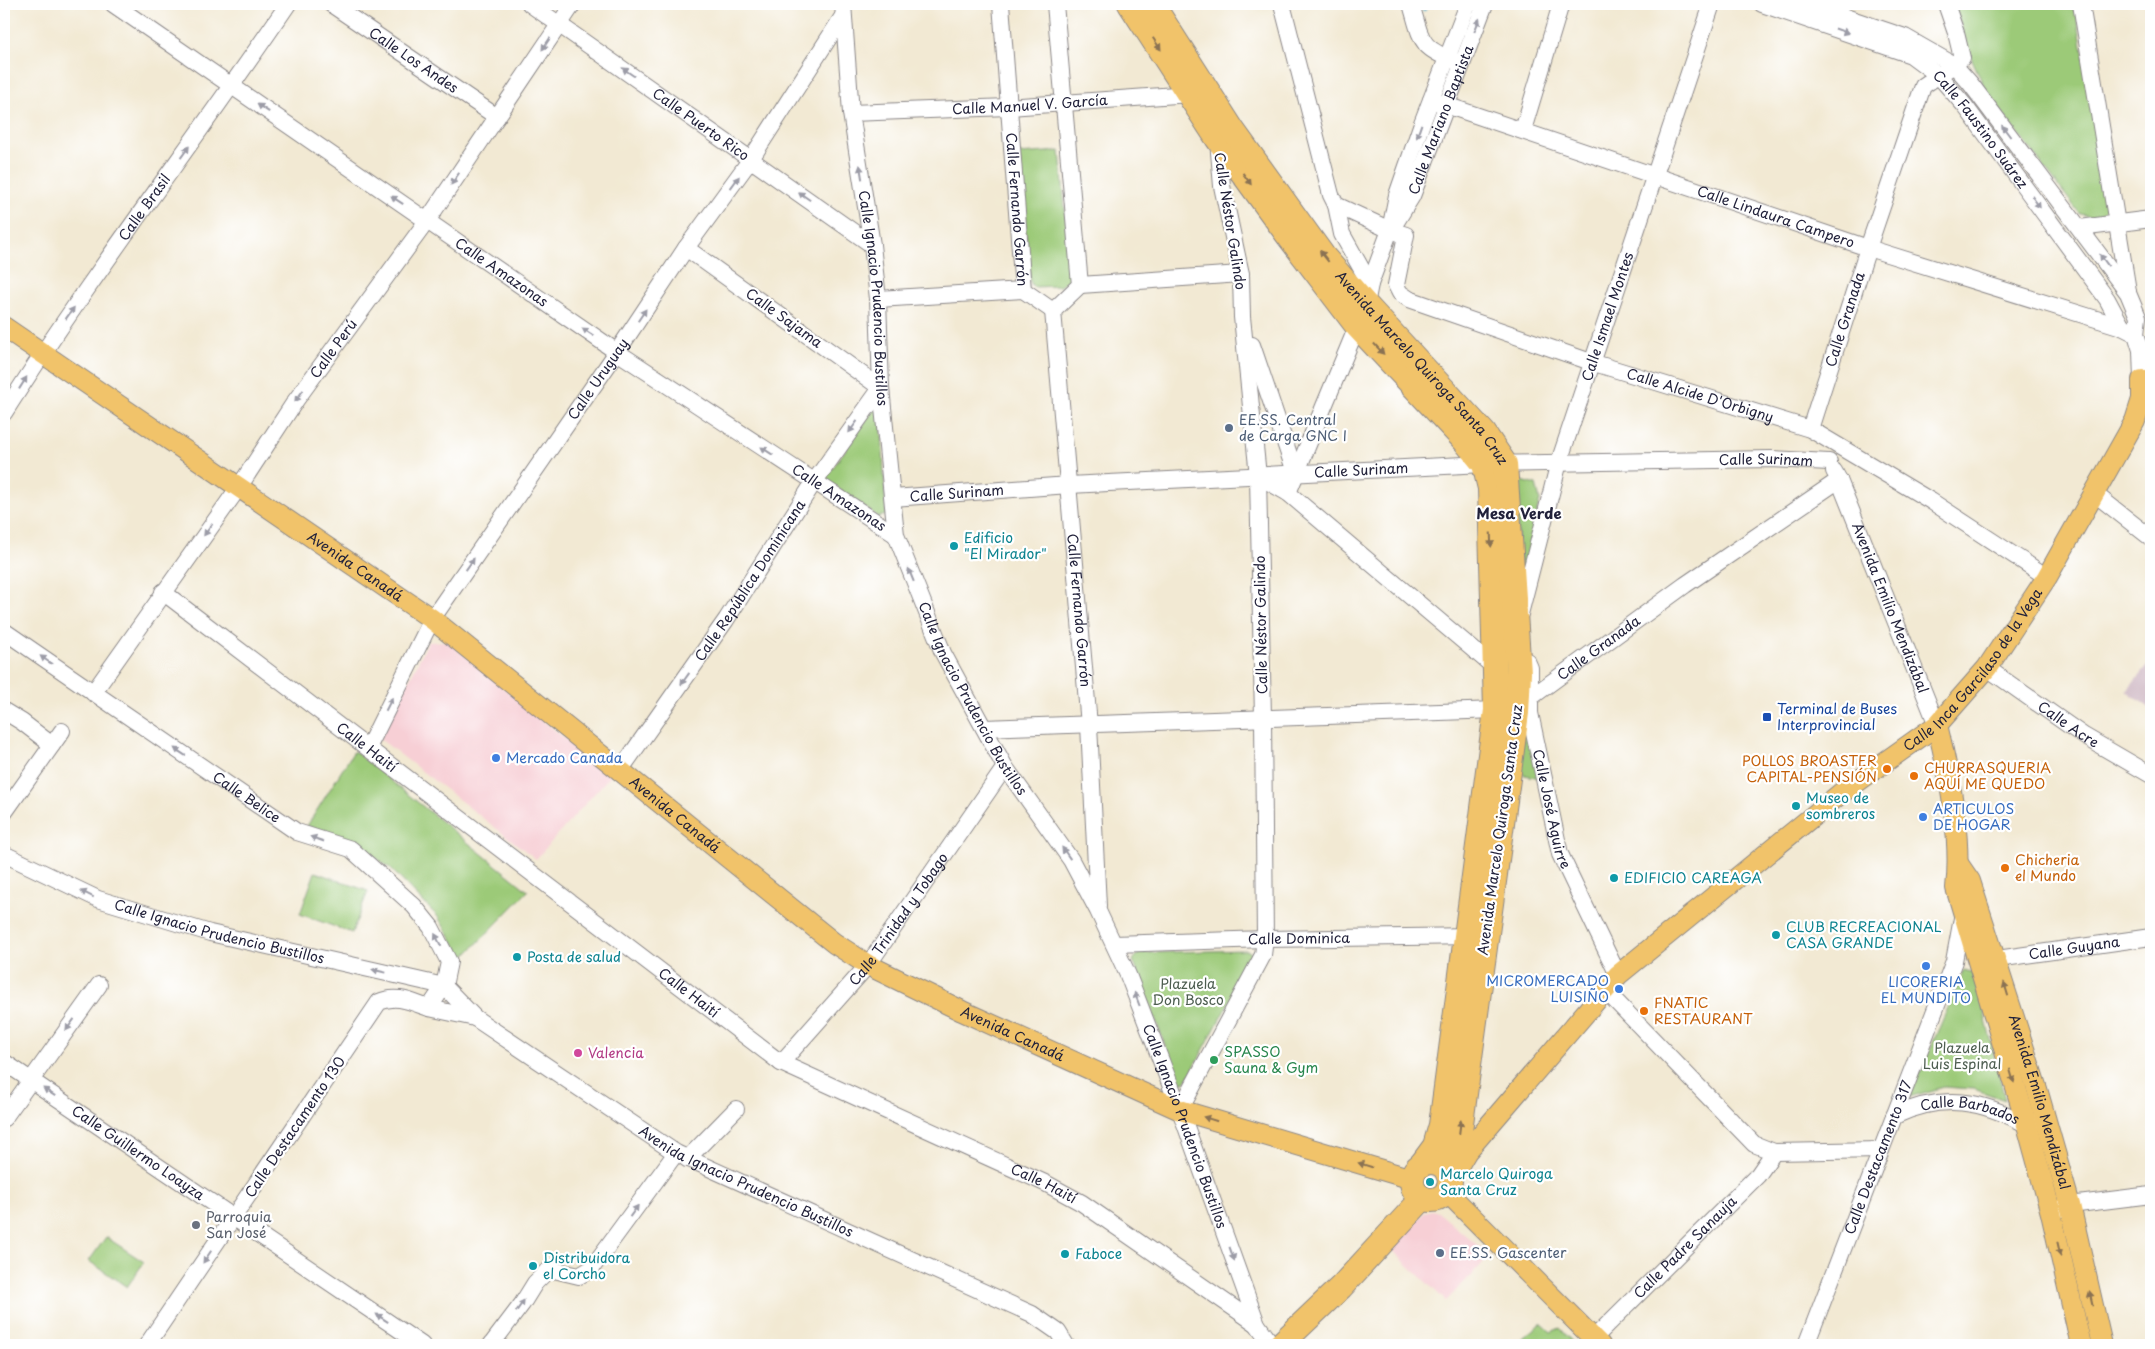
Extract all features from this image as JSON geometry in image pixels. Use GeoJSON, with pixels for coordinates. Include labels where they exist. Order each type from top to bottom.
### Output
{"type":"FeatureCollection","features":[{"type":"Feature","properties":{"kind":"highway","name":"Avenida Marcelo Quiroga Santa Cruz"},"geometry":{"type":"LineString","coordinates":[[1130,4],[1197,88]]}},
{"type":"Feature","properties":{"kind":"highway","name":"Avenida Marcelo Quiroga Santa Cruz"},"geometry":{"type":"LineString","coordinates":[[1152,4],[1197,88],[1225,134],[1364,305],[1465,441],[1494,464],[1516,634],[1518,673],[1515,707],[1476,936],[1441,1125],[1435,1146],[1440,1173]]}},
{"type":"Feature","properties":{"kind":"highway","name":"Avenida Marcelo Quiroga Santa Cruz"},"geometry":{"type":"LineString","coordinates":[[1494,464],[1490,488],[1495,668],[1515,707]]}},
{"type":"Feature","properties":{"kind":"highway","name":"Avenida Marcelo Quiroga Santa Cruz"},"geometry":{"type":"LineString","coordinates":[[1440,1173],[1476,936]]}},
{"type":"Feature","properties":{"kind":"highway"},"geometry":{"type":"LineString","coordinates":[[1280,1345],[1341,1288],[1440,1173]]}},
{"type":"Feature","properties":{"kind":"main road","name":"Avenida Canadá"},"geometry":{"type":"LineString","coordinates":[[4,327],[432,619],[619,772],[834,943],[868,965],[962,1012],[1180,1110],[1440,1173]]}},
{"type":"Feature","properties":{"kind":"main road","name":"Calle Inca Garcilaso de la Vega"},"geometry":{"type":"LineString","coordinates":[[1440,1173],[1618,975],[1840,794],[1937,724],[1987,668],[2047,576],[2096,494],[2135,421],[2147,391]]}},
{"type":"Feature","properties":{"kind":"main road","name":"Avenida Emilio Mendizábal"},"geometry":{"type":"LineString","coordinates":[[1937,724],[1947,765],[1959,864],[1956,888],[2036,1123],[2070,1205],[2102,1345]]}},
{"type":"Feature","properties":{"kind":"main road","name":"Avenida Emilio Mendizábal"},"geometry":{"type":"LineString","coordinates":[[1959,864],[1970,881],[1997,959],[2037,1089],[2036,1123],[2051,1213],[2081,1345]]}},
{"type":"Feature","properties":{"kind":"main road"},"geometry":{"type":"LineString","coordinates":[[1440,1173],[1596,1342]]}},
{"type":"Feature","properties":{"kind":"street","name":"Calle Amazonas"},"geometry":{"type":"LineString","coordinates":[[113,4],[617,352],[896,535]]}},
{"type":"Feature","properties":{"kind":"street","name":"Calle Brasil"},"geometry":{"type":"LineString","coordinates":[[4,412],[42,353],[232,87],[288,4]]}},
{"type":"Feature","properties":{"kind":"street","name":"Calle Los Andes"},"geometry":{"type":"LineString","coordinates":[[331,4],[497,117]]}},
{"type":"Feature","properties":{"kind":"street","name":"Calle Puerto Rico"},"geometry":{"type":"LineString","coordinates":[[530,4],[872,244]]}},
{"type":"Feature","properties":{"kind":"street","name":"Calle Perú"},"geometry":{"type":"LineString","coordinates":[[93,693],[239,486],[296,400],[427,221],[573,4]]}},
{"type":"Feature","properties":{"kind":"street","name":"Calle Fernando Garrón"},"geometry":{"type":"LineString","coordinates":[[1001,4],[1023,290],[1053,311],[1089,725],[1098,911]]}},
{"type":"Feature","properties":{"kind":"street"},"geometry":{"type":"LineString","coordinates":[[1055,4],[1080,285]]}},
{"type":"Feature","properties":{"kind":"street"},"geometry":{"type":"LineString","coordinates":[[1282,4],[1331,195],[1336,205],[1342,234],[1364,305]]}},
{"type":"Feature","properties":{"kind":"street"},"geometry":{"type":"LineString","coordinates":[[1411,4],[1421,38],[1428,48],[1455,61]]}},
{"type":"Feature","properties":{"kind":"street","name":"Calle Mariano Baptista"},"geometry":{"type":"LineString","coordinates":[[1455,61],[1468,4]]}},
{"type":"Feature","properties":{"kind":"street","name":"Calle Mariano Baptista"},"geometry":{"type":"LineString","coordinates":[[1288,493],[1364,305],[1390,230],[1398,195],[1455,61],[1485,4]]}},
{"type":"Feature","properties":{"kind":"street"},"geometry":{"type":"LineString","coordinates":[[1523,130],[1561,4]]}},
{"type":"Feature","properties":{"kind":"street","name":"Calle Ismael Montes"},"geometry":{"type":"LineString","coordinates":[[1516,634],[1559,462],[1712,4]]}},
{"type":"Feature","properties":{"kind":"street","name":"Calle Faustino Suárez"},"geometry":{"type":"LineString","coordinates":[[1762,4],[1809,8],[1906,37],[1954,65],[1970,83],[2128,293],[2138,317],[2129,331]]}},
{"type":"Feature","properties":{"kind":"street"},"geometry":{"type":"LineString","coordinates":[[1946,4],[1962,58],[1954,65]]}},
{"type":"Feature","properties":{"kind":"street"},"geometry":{"type":"LineString","coordinates":[[2081,4],[2128,293]]}},
{"type":"Feature","properties":{"kind":"street","name":"Calle Faustino Suárez"},"geometry":{"type":"LineString","coordinates":[[1809,8],[1910,55],[1938,75],[1965,106],[2102,291],[2129,331],[2141,350],[2147,391]]}},
{"type":"Feature","properties":{"kind":"street","name":"Calle Ignacio Prudencio Bustillos"},"geometry":{"type":"LineString","coordinates":[[843,10],[851,113],[872,244],[878,298],[881,388],[896,535],[942,653],[1005,767],[1071,860],[1114,944],[1128,975],[1180,1110],[1258,1324],[1272,1345]]}},
{"type":"Feature","properties":{"kind":"street","name":"Calle Uruguay"},"geometry":{"type":"LineString","coordinates":[[368,748],[432,619],[617,352],[686,248],[751,159],[843,10]]}},
{"type":"Feature","properties":{"kind":"street","name":"Calle Granada"},"geometry":{"type":"LineString","coordinates":[[1810,429],[1868,248],[1923,86],[1954,65]]}},
{"type":"Feature","properties":{"kind":"street","name":"Calle Manuel V. García"},"geometry":{"type":"LineString","coordinates":[[851,113],[1064,103],[1197,88]]}},
{"type":"Feature","properties":{"kind":"street","name":"Calle Lindaura Campero"},"geometry":{"type":"LineString","coordinates":[[1439,102],[1868,248],[2129,331]]}},
{"type":"Feature","properties":{"kind":"street","name":"Calle Néstor Galindo"},"geometry":{"type":"LineString","coordinates":[[1180,1110],[1263,955],[1265,939],[1258,476],[1242,316],[1241,274],[1222,186],[1225,134]]}},
{"type":"Feature","properties":{"kind":"street"},"geometry":{"type":"LineString","coordinates":[[1336,205],[1390,230]]}},
{"type":"Feature","properties":{"kind":"street"},"geometry":{"type":"LineString","coordinates":[[2080,228],[2151,219]]}},
{"type":"Feature","properties":{"kind":"street","name":"Calle Alcide D'Orbigny"},"geometry":{"type":"LineString","coordinates":[[1390,230],[1406,234],[1396,285],[1400,293],[1409,299],[1591,362],[1810,429],[1931,501],[2047,576]]}},
{"type":"Feature","properties":{"kind":"street","name":"Calle Sajama"},"geometry":{"type":"LineString","coordinates":[[686,248],[881,388]]}},
{"type":"Feature","properties":{"kind":"street"},"geometry":{"type":"LineString","coordinates":[[1053,311],[1080,285],[1241,274]]}},
{"type":"Feature","properties":{"kind":"street"},"geometry":{"type":"LineString","coordinates":[[878,298],[1023,290]]}},
{"type":"Feature","properties":{"kind":"street"},"geometry":{"type":"LineString","coordinates":[[1242,316],[1296,475]]}},
{"type":"Feature","properties":{"kind":"street","name":"Calle República Dominicana"},"geometry":{"type":"LineString","coordinates":[[619,772],[726,620],[814,482],[881,388]]}},
{"type":"Feature","properties":{"kind":"street"},"geometry":{"type":"LineString","coordinates":[[1829,462],[1839,446]]}},
{"type":"Feature","properties":{"kind":"street","name":"Calle Surinam"},"geometry":{"type":"LineString","coordinates":[[893,498],[1069,485],[1494,464],[1770,459],[1829,462]]}},
{"type":"Feature","properties":{"kind":"street","name":"Avenida Emilio Mendizábal"},"geometry":{"type":"LineString","coordinates":[[1829,462],[1839,480],[1937,724]]}},
{"type":"Feature","properties":{"kind":"street"},"geometry":{"type":"LineString","coordinates":[[1258,476],[1288,493],[1495,668]]}},
{"type":"Feature","properties":{"kind":"street","name":"Calle Granada"},"geometry":{"type":"LineString","coordinates":[[1515,707],[1685,585],[1839,480]]}},
{"type":"Feature","properties":{"kind":"street"},"geometry":{"type":"LineString","coordinates":[[2096,494],[2151,538]]}},
{"type":"Feature","properties":{"kind":"street","name":"Calle Haití"},"geometry":{"type":"LineString","coordinates":[[163,592],[781,1063],[1082,1203],[1258,1324]]}},
{"type":"Feature","properties":{"kind":"street","name":"Calle Belice"},"geometry":{"type":"LineString","coordinates":[[4,631],[297,832],[352,849],[414,906],[432,927],[450,962],[444,986]]}},
{"type":"Feature","properties":{"kind":"street","name":"Calle Acre"},"geometry":{"type":"LineString","coordinates":[[1987,668],[2084,736],[2151,775]]}},
{"type":"Feature","properties":{"kind":"street"},"geometry":{"type":"LineString","coordinates":[[984,728],[1515,707]]}},
{"type":"Feature","properties":{"kind":"street","name":"Calle José Aguirre"},"geometry":{"type":"LineString","coordinates":[[1515,707],[1530,713],[1560,854],[1618,975]]}},
{"type":"Feature","properties":{"kind":"street"},"geometry":{"type":"LineString","coordinates":[[4,711],[52,745]]}},
{"type":"Feature","properties":{"kind":"street"},"geometry":{"type":"LineString","coordinates":[[4,813],[62,731]]}},
{"type":"Feature","properties":{"kind":"street","name":"Calle Trinidad y Tobago"},"geometry":{"type":"LineString","coordinates":[[781,1063],[868,965],[1005,767]]}},
{"type":"Feature","properties":{"kind":"street","name":"Calle Ignacio Prudencio Bustillos"},"geometry":{"type":"LineString","coordinates":[[4,854],[98,899],[210,933],[444,986]]}},
{"type":"Feature","properties":{"kind":"street","name":"Calle Destacamento 317"},"geometry":{"type":"LineString","coordinates":[[1806,1345],[1954,961],[1964,911]]}},
{"type":"Feature","properties":{"kind":"street","name":"Calle Dominica"},"geometry":{"type":"LineString","coordinates":[[1114,944],[1265,939],[1476,936]]}},
{"type":"Feature","properties":{"kind":"street","name":"Calle Guyana"},"geometry":{"type":"LineString","coordinates":[[1997,959],[2151,937]]}},
{"type":"Feature","properties":{"kind":"street"},"geometry":{"type":"LineString","coordinates":[[4,1118],[99,985]]}},
{"type":"Feature","properties":{"kind":"street"},"geometry":{"type":"LineString","coordinates":[[429,1008],[444,986]]}},
{"type":"Feature","properties":{"kind":"street","name":"Avenida Ignacio Prudencio Bustillos"},"geometry":{"type":"LineString","coordinates":[[444,986],[475,1018],[681,1156],[1032,1314],[1058,1332],[1066,1345]]}},
{"type":"Feature","properties":{"kind":"street"},"geometry":{"type":"LineString","coordinates":[[1604,990],[1754,1144],[1774,1152],[1882,1150]]}},
{"type":"Feature","properties":{"kind":"street","name":"Calle Destacamento 130"},"geometry":{"type":"LineString","coordinates":[[147,1345],[378,1002],[387,998],[399,998],[429,1008],[475,1018]]}},
{"type":"Feature","properties":{"kind":"street","name":"Calle Guillermo Loayza"},"geometry":{"type":"LineString","coordinates":[[4,1062],[422,1345]]}},
{"type":"Feature","properties":{"kind":"street","name":"Calle Barbados"},"geometry":{"type":"LineString","coordinates":[[1894,1116],[1923,1105],[1942,1101],[1984,1106],[2036,1123]]}},
{"type":"Feature","properties":{"kind":"street"},"geometry":{"type":"LineString","coordinates":[[491,1345],[546,1272],[554,1270],[579,1276],[592,1269],[681,1156],[736,1109]]}},
{"type":"Feature","properties":{"kind":"street","name":"Calle Padre Sanauja"},"geometry":{"type":"LineString","coordinates":[[1596,1342],[1758,1175],[1774,1152]]}},
{"type":"Feature","properties":{"kind":"street"},"geometry":{"type":"LineString","coordinates":[[2051,1213],[2070,1205],[2151,1195]]}},
{"type":"Feature","properties":{"kind":"shaded area","name":"Mercado Canada"},"geometry":{"type":"Polygon","coordinates":[[[447,641],[610,776],[536,859],[380,739],[428,642],[447,641]]]}},
{"type":"Feature","properties":{"kind":"shaded area"},"geometry":{"type":"Polygon","coordinates":[[[2151,661],[2151,709],[2127,691],[2151,661]]]}},
{"type":"Feature","properties":{"kind":"shaded area"},"geometry":{"type":"Polygon","coordinates":[[[1432,1210],[1438,1212],[1490,1256],[1446,1301],[1391,1249],[1425,1212],[1432,1210]]]}},
{"type":"Feature","properties":{"kind":"green space"},"geometry":{"type":"Polygon","coordinates":[[[1954,4],[2075,4],[2108,200],[2105,211],[2095,217],[2080,214],[1987,93],[1970,55],[1954,4]]]}},
{"type":"Feature","properties":{"kind":"green space"},"geometry":{"type":"Polygon","coordinates":[[[1060,151],[1071,278],[1060,286],[1033,287],[1030,281],[1019,154],[1060,151]]]}},
{"type":"Feature","properties":{"kind":"green space"},"geometry":{"type":"Polygon","coordinates":[[[874,409],[881,411],[886,515],[878,517],[825,479],[874,409]]]}},
{"type":"Feature","properties":{"kind":"green space"},"geometry":{"type":"Polygon","coordinates":[[[1522,481],[1536,485],[1540,500],[1533,527],[1523,596],[1514,486],[1522,481]]]}},
{"type":"Feature","properties":{"kind":"green space"},"geometry":{"type":"Polygon","coordinates":[[[1522,704],[1541,778],[1514,773],[1522,704]]]}},
{"type":"Feature","properties":{"kind":"green space"},"geometry":{"type":"Polygon","coordinates":[[[354,751],[528,891],[463,958],[438,917],[390,868],[361,847],[338,835],[307,826],[354,751]]]}},
{"type":"Feature","properties":{"kind":"green space"},"geometry":{"type":"Polygon","coordinates":[[[315,872],[368,891],[352,933],[300,914],[315,872]]]}},
{"type":"Feature","properties":{"kind":"green space","name":"Plazuela Don Bosco"},"geometry":{"type":"Polygon","coordinates":[[[1246,950],[1254,956],[1186,1082],[1179,1082],[1133,960],[1139,953],[1246,950]]]}},
{"type":"Feature","properties":{"kind":"green space","name":"Plazuela Luis Espinal"},"geometry":{"type":"Polygon","coordinates":[[[1964,971],[1975,974],[2005,1100],[1974,1089],[1944,1087],[1909,1097],[1964,971]]]}},
{"type":"Feature","properties":{"kind":"green space"},"geometry":{"type":"Polygon","coordinates":[[[106,1237],[144,1262],[127,1287],[89,1261],[106,1237]]]}},
{"type":"Feature","properties":{"kind":"green space"},"geometry":{"type":"Polygon","coordinates":[[[1541,1323],[1551,1332],[1560,1328],[1575,1345],[1514,1345],[1541,1323]]]}},
{"type":"Feature","properties":{"kind":"waterway"},"geometry":{"type":"LineString","coordinates":[[1422,4],[1424,9]]}},
{"type":"Feature","properties":{"kind":"place","name":"EE.SS. Central de Carga GNC I"},"geometry":{"type":"Point","coordinates":[1229,428]}},
{"type":"Feature","properties":{"kind":"place","name":"Edificio \"El Mirador\""},"geometry":{"type":"Point","coordinates":[954,546]}},
{"type":"Feature","properties":{"kind":"place","name":"Terminal de Buses Interprovincial"},"geometry":{"type":"Point","coordinates":[1767,717]}},
{"type":"Feature","properties":{"kind":"place","name":"Mercado Canada"},"geometry":{"type":"Point","coordinates":[496,758]}},
{"type":"Feature","properties":{"kind":"place","name":"POLLOS BROASTER CAPITAL-PENSIÓN"},"geometry":{"type":"Point","coordinates":[1887,769]}},
{"type":"Feature","properties":{"kind":"place","name":"CHURRASQUERIA AQUÍ ME QUEDO"},"geometry":{"type":"Point","coordinates":[1914,776]}},
{"type":"Feature","properties":{"kind":"place","name":"Museo de sombreros"},"geometry":{"type":"Point","coordinates":[1796,806]}},
{"type":"Feature","properties":{"kind":"place","name":"ARTICULOS DE HOGAR"},"geometry":{"type":"Point","coordinates":[1923,817]}},
{"type":"Feature","properties":{"kind":"place","name":"Chicheria el Mundo"},"geometry":{"type":"Point","coordinates":[2005,868]}},
{"type":"Feature","properties":{"kind":"place","name":"EDIFICIO CAREAGA"},"geometry":{"type":"Point","coordinates":[1614,878]}},
{"type":"Feature","properties":{"kind":"place","name":"CLUB RECREACIONAL CASA GRANDE"},"geometry":{"type":"Point","coordinates":[1776,935]}},
{"type":"Feature","properties":{"kind":"place","name":"Posta de salud"},"geometry":{"type":"Point","coordinates":[517,957]}},
{"type":"Feature","properties":{"kind":"place","name":"LICORERIA EL MUNDITO"},"geometry":{"type":"Point","coordinates":[1926,966]}},
{"type":"Feature","properties":{"kind":"place","name":"MICROMERCADO LUISIÑO"},"geometry":{"type":"Point","coordinates":[1619,989]}},
{"type":"Feature","properties":{"kind":"place","name":"FNATIC RESTAURANT"},"geometry":{"type":"Point","coordinates":[1644,1011]}},
{"type":"Feature","properties":{"kind":"place","name":"Valencia"},"geometry":{"type":"Point","coordinates":[578,1053]}},
{"type":"Feature","properties":{"kind":"place","name":"SPASSO Sauna & Gym"},"geometry":{"type":"Point","coordinates":[1214,1060]}},
{"type":"Feature","properties":{"kind":"place","name":"Marcelo Quiroga Santa Cruz"},"geometry":{"type":"Point","coordinates":[1430,1182]}},
{"type":"Feature","properties":{"kind":"place","name":"Parroquia San José"},"geometry":{"type":"Point","coordinates":[196,1225]}},
{"type":"Feature","properties":{"kind":"place","name":"EE.SS. Gascenter"},"geometry":{"type":"Point","coordinates":[1440,1253]}},
{"type":"Feature","properties":{"kind":"place","name":"Faboce"},"geometry":{"type":"Point","coordinates":[1065,1254]}},
{"type":"Feature","properties":{"kind":"place","name":"Distribuidora el Corcho"},"geometry":{"type":"Point","coordinates":[533,1266]}},
{"type":"Feature","properties":{"kind":"district","name":"Mesa Verde"},"geometry":{"type":"Point","coordinates":[1519,514]}}]}
